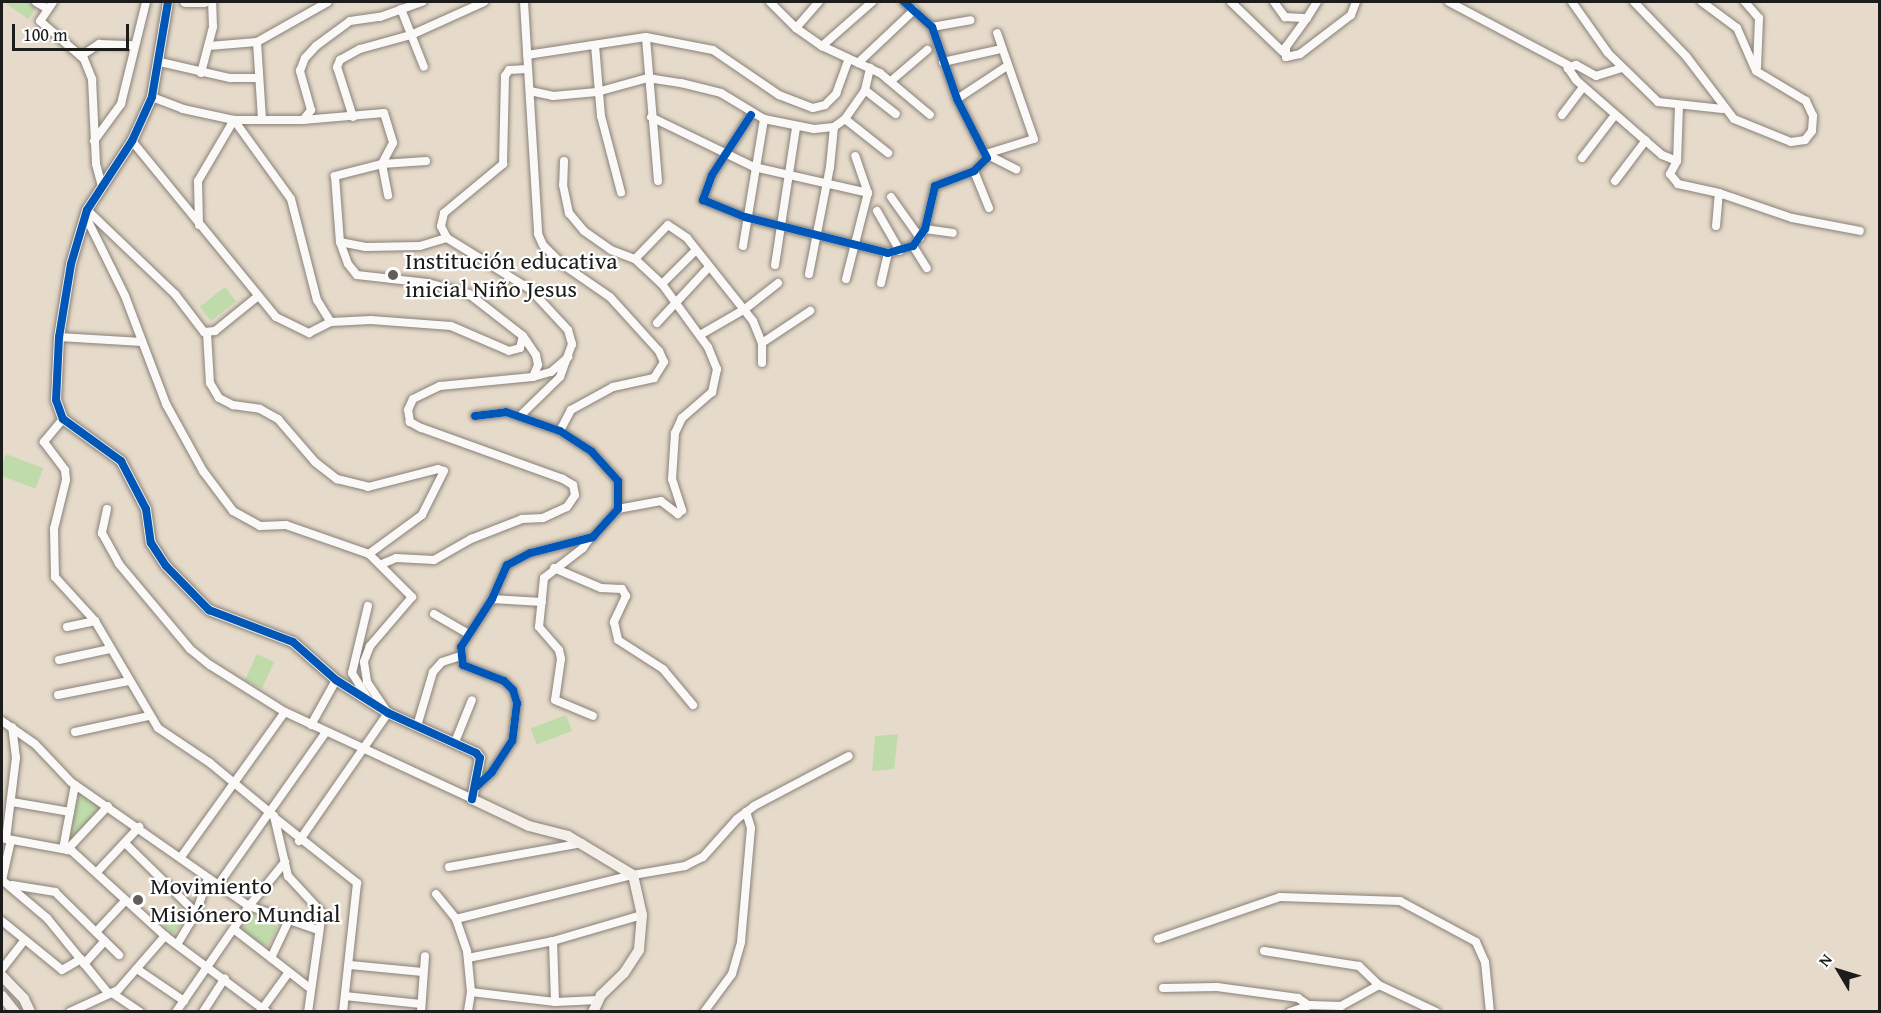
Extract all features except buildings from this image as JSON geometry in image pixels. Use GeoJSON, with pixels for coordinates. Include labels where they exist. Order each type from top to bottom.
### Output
{"type":"FeatureCollection","features":[{"type":"Feature","properties":{"kind":"street"},"geometry":{"type":"LineString","coordinates":[[36,2],[46,8]]}},
{"type":"Feature","properties":{"kind":"street"},"geometry":{"type":"LineString","coordinates":[[53,2],[46,8],[40,21],[81,56],[92,79],[94,141],[102,186]]}},
{"type":"Feature","properties":{"kind":"street"},"geometry":{"type":"LineString","coordinates":[[94,141],[122,104],[133,45],[147,2]]}},
{"type":"Feature","properties":{"kind":"street"},"geometry":{"type":"LineString","coordinates":[[168,2],[160,62],[152,97],[132,141],[86,213],[71,264],[59,337],[56,400],[63,419],[121,461],[146,508],[152,543],[166,566],[209,610],[293,642],[336,681],[388,712],[455,742],[480,758],[477,786],[472,799]]}},
{"type":"Feature","properties":{"kind":"street"},"geometry":{"type":"LineString","coordinates":[[185,2],[205,2]]}},
{"type":"Feature","properties":{"kind":"street"},"geometry":{"type":"LineString","coordinates":[[201,73],[209,46],[212,2]]}},
{"type":"Feature","properties":{"kind":"street"},"geometry":{"type":"LineString","coordinates":[[209,46],[257,42],[328,2]]}},
{"type":"Feature","properties":{"kind":"street"},"geometry":{"type":"LineString","coordinates":[[303,120],[311,110],[300,71],[304,58],[350,21],[422,2]]}},
{"type":"Feature","properties":{"kind":"street"},"geometry":{"type":"LineString","coordinates":[[353,117],[337,67],[340,60],[360,49],[411,35],[484,2]]}},
{"type":"Feature","properties":{"kind":"street"},"geometry":{"type":"LineString","coordinates":[[524,2],[538,234],[543,245],[562,264],[610,297],[659,351],[664,362],[654,378],[613,387],[572,410],[560,430]]}},
{"type":"Feature","properties":{"kind":"street"},"geometry":{"type":"LineString","coordinates":[[770,2],[796,28],[822,46],[870,68],[891,81],[930,115]]}},
{"type":"Feature","properties":{"kind":"street"},"geometry":{"type":"LineString","coordinates":[[796,28],[819,2]]}},
{"type":"Feature","properties":{"kind":"street"},"geometry":{"type":"LineString","coordinates":[[822,46],[872,2]]}},
{"type":"Feature","properties":{"kind":"street"},"geometry":{"type":"LineString","coordinates":[[904,2],[932,27],[957,99],[986,153],[1016,169]]}},
{"type":"Feature","properties":{"kind":"street"},"geometry":{"type":"LineString","coordinates":[[1231,2],[1286,57],[1300,54],[1351,15],[1356,2]]}},
{"type":"Feature","properties":{"kind":"street"},"geometry":{"type":"LineString","coordinates":[[1274,2],[1285,17],[1307,18]]}},
{"type":"Feature","properties":{"kind":"street"},"geometry":{"type":"LineString","coordinates":[[1283,52],[1317,2]]}},
{"type":"Feature","properties":{"kind":"street"},"geometry":{"type":"LineString","coordinates":[[1449,2],[1570,66],[1596,76],[1622,68]]}},
{"type":"Feature","properties":{"kind":"street"},"geometry":{"type":"LineString","coordinates":[[1572,2],[1622,68],[1658,102],[1723,109]]}},
{"type":"Feature","properties":{"kind":"street"},"geometry":{"type":"LineString","coordinates":[[1634,2],[1686,56],[1723,109],[1746,126],[1791,142],[1805,140],[1812,131],[1812,108],[1756,71],[1737,28],[1702,2]]}},
{"type":"Feature","properties":{"kind":"street"},"geometry":{"type":"LineString","coordinates":[[1745,2],[1759,18],[1756,71]]}},
{"type":"Feature","properties":{"kind":"street"},"geometry":{"type":"LineString","coordinates":[[401,9],[424,67]]}},
{"type":"Feature","properties":{"kind":"street"},"geometry":{"type":"LineString","coordinates":[[858,63],[914,10]]}},
{"type":"Feature","properties":{"kind":"street"},"geometry":{"type":"LineString","coordinates":[[932,27],[970,20]]}},
{"type":"Feature","properties":{"kind":"street"},"geometry":{"type":"LineString","coordinates":[[986,153],[1034,139],[997,33]]}},
{"type":"Feature","properties":{"kind":"street"},"geometry":{"type":"LineString","coordinates":[[527,55],[645,37],[713,50],[779,95],[813,108],[825,105],[836,94],[849,59]]}},
{"type":"Feature","properties":{"kind":"street"},"geometry":{"type":"LineString","coordinates":[[645,37],[658,181]]}},
{"type":"Feature","properties":{"kind":"street"},"geometry":{"type":"LineString","coordinates":[[257,42],[262,119]]}},
{"type":"Feature","properties":{"kind":"street"},"geometry":{"type":"LineString","coordinates":[[81,56],[99,44],[133,45]]}},
{"type":"Feature","properties":{"kind":"street"},"geometry":{"type":"LineString","coordinates":[[595,45],[597,92],[621,192]]}},
{"type":"Feature","properties":{"kind":"street"},"geometry":{"type":"LineString","coordinates":[[943,62],[1001,49]]}},
{"type":"Feature","properties":{"kind":"street"},"geometry":{"type":"LineString","coordinates":[[891,81],[927,51]]}},
{"type":"Feature","properties":{"kind":"street"},"geometry":{"type":"LineString","coordinates":[[160,62],[201,73],[258,78]]}},
{"type":"Feature","properties":{"kind":"street"},"geometry":{"type":"LineString","coordinates":[[957,99],[1007,66]]}},
{"type":"Feature","properties":{"kind":"street"},"geometry":{"type":"LineString","coordinates":[[1570,66],[1568,72],[1583,87],[1662,155],[1677,161]]}},
{"type":"Feature","properties":{"kind":"street"},"geometry":{"type":"LineString","coordinates":[[809,274],[819,233],[834,127],[844,118],[865,90],[870,68]]}},
{"type":"Feature","properties":{"kind":"street"},"geometry":{"type":"LineString","coordinates":[[521,415],[560,377],[572,344],[568,330],[530,289],[447,238],[441,226],[444,213],[503,164],[505,76],[509,70],[528,69]]}},
{"type":"Feature","properties":{"kind":"street"},"geometry":{"type":"LineString","coordinates":[[530,91],[552,96],[597,92],[648,78],[721,93],[751,115],[765,120],[796,127],[834,127]]}},
{"type":"Feature","properties":{"kind":"street"},"geometry":{"type":"LineString","coordinates":[[1562,115],[1583,87]]}},
{"type":"Feature","properties":{"kind":"street"},"geometry":{"type":"LineString","coordinates":[[865,90],[896,114]]}},
{"type":"Feature","properties":{"kind":"street"},"geometry":{"type":"LineString","coordinates":[[152,97],[183,109],[234,120],[303,120],[384,113],[393,143],[382,164],[388,195]]}},
{"type":"Feature","properties":{"kind":"street"},"geometry":{"type":"LineString","coordinates":[[1679,105],[1677,161],[1670,174],[1678,184],[1719,193],[1792,218],[1860,231]]}},
{"type":"Feature","properties":{"kind":"street"},"geometry":{"type":"LineString","coordinates":[[751,115],[723,155],[703,200],[745,217],[819,233],[888,253],[900,252],[913,246],[920,238],[925,229],[935,186],[974,171],[983,164],[986,153]]}},
{"type":"Feature","properties":{"kind":"street"},"geometry":{"type":"LineString","coordinates":[[1582,158],[1615,115]]}},
{"type":"Feature","properties":{"kind":"street"},"geometry":{"type":"LineString","coordinates":[[651,117],[723,155],[754,167],[868,194]]}},
{"type":"Feature","properties":{"kind":"street"},"geometry":{"type":"LineString","coordinates":[[844,118],[888,153]]}},
{"type":"Feature","properties":{"kind":"street"},"geometry":{"type":"LineString","coordinates":[[199,225],[198,181],[234,120]]}},
{"type":"Feature","properties":{"kind":"street"},"geometry":{"type":"LineString","coordinates":[[234,120],[291,199],[317,300],[331,322]]}},
{"type":"Feature","properties":{"kind":"street"},"geometry":{"type":"LineString","coordinates":[[743,246],[745,217],[765,120]]}},
{"type":"Feature","properties":{"kind":"street"},"geometry":{"type":"LineString","coordinates":[[775,265],[796,127]]}},
{"type":"Feature","properties":{"kind":"street"},"geometry":{"type":"LineString","coordinates":[[1615,181],[1647,140]]}},
{"type":"Feature","properties":{"kind":"street"},"geometry":{"type":"LineString","coordinates":[[132,141],[276,317],[297,330],[317,332],[331,322],[371,320],[451,326],[509,351],[519,348],[523,336]]}},
{"type":"Feature","properties":{"kind":"street"},"geometry":{"type":"LineString","coordinates":[[846,279],[868,194],[855,156]]}},
{"type":"Feature","properties":{"kind":"street"},"geometry":{"type":"LineString","coordinates":[[426,161],[382,164],[335,176],[340,242],[357,275],[428,283],[469,294],[523,336],[536,355],[538,365],[533,377]]}},
{"type":"Feature","properties":{"kind":"street"},"geometry":{"type":"LineString","coordinates":[[564,161],[563,185],[569,213],[611,250],[635,259],[662,284],[700,335],[717,369],[712,392],[682,418],[675,433],[672,479],[682,510],[678,514],[661,501],[618,509],[583,548],[554,568],[544,578],[540,632],[559,650],[561,659],[555,700],[593,716]]}},
{"type":"Feature","properties":{"kind":"street"},"geometry":{"type":"LineString","coordinates":[[974,171],[989,208]]}},
{"type":"Feature","properties":{"kind":"street"},"geometry":{"type":"LineString","coordinates":[[1716,226],[1719,193]]}},
{"type":"Feature","properties":{"kind":"street"},"geometry":{"type":"LineString","coordinates":[[891,197],[920,238]]}},
{"type":"Feature","properties":{"kind":"street"},"geometry":{"type":"LineString","coordinates":[[877,211],[900,252]]}},
{"type":"Feature","properties":{"kind":"street"},"geometry":{"type":"LineString","coordinates":[[86,213],[169,287],[207,333],[210,383],[219,398],[233,405],[260,409],[278,419],[315,462],[337,478],[368,487],[438,468],[444,471],[422,515],[369,555]]}},
{"type":"Feature","properties":{"kind":"street"},"geometry":{"type":"LineString","coordinates":[[86,213],[142,342],[166,404],[203,471],[233,511],[260,526],[286,525],[369,555],[382,564],[412,597],[370,646],[364,662],[367,682],[388,712]]}},
{"type":"Feature","properties":{"kind":"street"},"geometry":{"type":"LineString","coordinates":[[635,259],[668,225],[687,238],[745,309],[762,343],[762,363]]}},
{"type":"Feature","properties":{"kind":"street"},"geometry":{"type":"LineString","coordinates":[[925,229],[953,233]]}},
{"type":"Feature","properties":{"kind":"street"},"geometry":{"type":"LineString","coordinates":[[340,242],[366,247],[420,246],[447,238]]}},
{"type":"Feature","properties":{"kind":"street"},"geometry":{"type":"LineString","coordinates":[[913,246],[927,268]]}},
{"type":"Feature","properties":{"kind":"street"},"geometry":{"type":"LineString","coordinates":[[662,284],[696,250]]}},
{"type":"Feature","properties":{"kind":"street"},"geometry":{"type":"LineString","coordinates":[[881,283],[888,253]]}},
{"type":"Feature","properties":{"kind":"street"},"geometry":{"type":"LineString","coordinates":[[657,323],[709,267]]}},
{"type":"Feature","properties":{"kind":"street"},"geometry":{"type":"LineString","coordinates":[[700,335],[745,309],[778,283]]}},
{"type":"Feature","properties":{"kind":"street"},"geometry":{"type":"LineString","coordinates":[[207,333],[215,331],[258,296]]}},
{"type":"Feature","properties":{"kind":"street"},"geometry":{"type":"LineString","coordinates":[[762,343],[810,311]]}},
{"type":"Feature","properties":{"kind":"street"},"geometry":{"type":"LineString","coordinates":[[59,337],[142,342]]}},
{"type":"Feature","properties":{"kind":"street"},"geometry":{"type":"LineString","coordinates":[[382,564],[396,558],[434,560],[471,539],[522,519],[543,518],[567,507],[574,495],[573,485],[563,479],[410,422],[408,410],[413,399],[427,391],[533,377],[551,372],[568,357]]}},
{"type":"Feature","properties":{"kind":"street"},"geometry":{"type":"LineString","coordinates":[[475,416],[506,412],[521,415],[560,430],[610,468],[618,482],[618,509]]}},
{"type":"Feature","properties":{"kind":"street"},"geometry":{"type":"LineString","coordinates":[[63,419],[44,442],[65,470],[66,480],[54,529],[55,577],[95,621],[149,717],[169,736],[235,784],[299,841],[357,883],[350,964],[343,1011]]}},
{"type":"Feature","properties":{"kind":"street"},"geometry":{"type":"LineString","coordinates":[[107,509],[102,533],[119,564],[163,619],[210,665],[285,712],[362,751],[529,826],[582,843],[633,875],[642,915],[639,950],[598,1000],[593,1011]]}},
{"type":"Feature","properties":{"kind":"street"},"geometry":{"type":"LineString","coordinates":[[460,656],[468,634],[492,599],[501,574],[516,558],[590,538]]}},
{"type":"Feature","properties":{"kind":"street"},"geometry":{"type":"LineString","coordinates":[[554,568],[601,588],[625,591],[614,622],[618,640],[663,669],[693,705]]}},
{"type":"Feature","properties":{"kind":"street"},"geometry":{"type":"LineString","coordinates":[[492,599],[542,602]]}},
{"type":"Feature","properties":{"kind":"street"},"geometry":{"type":"LineString","coordinates":[[368,606],[352,673],[368,698]]}},
{"type":"Feature","properties":{"kind":"street"},"geometry":{"type":"LineString","coordinates":[[434,614],[468,634]]}},
{"type":"Feature","properties":{"kind":"street"},"geometry":{"type":"LineString","coordinates":[[67,627],[95,621]]}},
{"type":"Feature","properties":{"kind":"street"},"geometry":{"type":"LineString","coordinates":[[59,660],[110,649]]}},
{"type":"Feature","properties":{"kind":"street"},"geometry":{"type":"LineString","coordinates":[[417,726],[433,672],[442,662],[460,656]]}},
{"type":"Feature","properties":{"kind":"street"},"geometry":{"type":"LineString","coordinates":[[460,656],[469,668],[504,681],[513,690],[517,703],[512,741],[492,772],[477,786]]}},
{"type":"Feature","properties":{"kind":"street"},"geometry":{"type":"LineString","coordinates":[[58,695],[129,681]]}},
{"type":"Feature","properties":{"kind":"street"},"geometry":{"type":"LineString","coordinates":[[311,725],[336,681]]}},
{"type":"Feature","properties":{"kind":"street"},"geometry":{"type":"LineString","coordinates":[[455,742],[472,700]]}},
{"type":"Feature","properties":{"kind":"street"},"geometry":{"type":"LineString","coordinates":[[182,857],[285,712]]}},
{"type":"Feature","properties":{"kind":"street"},"geometry":{"type":"LineString","coordinates":[[299,841],[388,712]]}},
{"type":"Feature","properties":{"kind":"street"},"geometry":{"type":"LineString","coordinates":[[75,732],[149,717]]}},
{"type":"Feature","properties":{"kind":"street"},"geometry":{"type":"LineString","coordinates":[[2,721],[12,727],[75,785],[139,827],[249,906],[318,930]]}},
{"type":"Feature","properties":{"kind":"street"},"geometry":{"type":"LineString","coordinates":[[4,882],[6,839],[16,758],[12,727]]}},
{"type":"Feature","properties":{"kind":"street"},"geometry":{"type":"LineString","coordinates":[[218,885],[271,814],[326,732]]}},
{"type":"Feature","properties":{"kind":"street"},"geometry":{"type":"LineString","coordinates":[[456,919],[633,875],[685,866],[703,857],[746,812],[849,756]]}},
{"type":"Feature","properties":{"kind":"street"},"geometry":{"type":"LineString","coordinates":[[65,850],[75,785]]}},
{"type":"Feature","properties":{"kind":"street"},"geometry":{"type":"LineString","coordinates":[[12,802],[70,812]]}},
{"type":"Feature","properties":{"kind":"street"},"geometry":{"type":"LineString","coordinates":[[65,850],[108,806]]}},
{"type":"Feature","properties":{"kind":"street"},"geometry":{"type":"LineString","coordinates":[[704,1011],[732,975],[741,942],[751,840],[746,812]]}},
{"type":"Feature","properties":{"kind":"street"},"geometry":{"type":"LineString","coordinates":[[271,814],[294,886],[322,913],[308,1011]]}},
{"type":"Feature","properties":{"kind":"street"},"geometry":{"type":"LineString","coordinates":[[98,872],[139,827]]}},
{"type":"Feature","properties":{"kind":"street"},"geometry":{"type":"LineString","coordinates":[[6,839],[65,850],[98,872],[124,901],[165,936],[210,966],[263,1010],[289,972]]}},
{"type":"Feature","properties":{"kind":"street"},"geometry":{"type":"LineString","coordinates":[[125,843],[196,914]]}},
{"type":"Feature","properties":{"kind":"street"},"geometry":{"type":"LineString","coordinates":[[449,867],[582,843]]}},
{"type":"Feature","properties":{"kind":"street"},"geometry":{"type":"LineString","coordinates":[[176,1011],[210,966],[249,906],[285,862]]}},
{"type":"Feature","properties":{"kind":"street"},"geometry":{"type":"LineString","coordinates":[[178,944],[196,914],[208,878]]}},
{"type":"Feature","properties":{"kind":"street"},"geometry":{"type":"LineString","coordinates":[[4,882],[55,892],[119,955]]}},
{"type":"Feature","properties":{"kind":"street"},"geometry":{"type":"LineString","coordinates":[[4,882],[47,918],[111,994],[140,1011]]}},
{"type":"Feature","properties":{"kind":"street"},"geometry":{"type":"LineString","coordinates":[[436,894],[456,919],[468,958],[471,992],[468,1011]]}},
{"type":"Feature","properties":{"kind":"street"},"geometry":{"type":"LineString","coordinates":[[1158,939],[1280,897],[1400,901],[1476,942],[1485,962],[1490,1011]]}},
{"type":"Feature","properties":{"kind":"street"},"geometry":{"type":"LineString","coordinates":[[96,932],[124,901]]}},
{"type":"Feature","properties":{"kind":"street"},"geometry":{"type":"LineString","coordinates":[[468,958],[553,941],[642,915]]}},
{"type":"Feature","properties":{"kind":"street"},"geometry":{"type":"LineString","coordinates":[[271,958],[289,920]]}},
{"type":"Feature","properties":{"kind":"street"},"geometry":{"type":"LineString","coordinates":[[2,921],[62,970],[82,962],[105,941]]}},
{"type":"Feature","properties":{"kind":"street"},"geometry":{"type":"LineString","coordinates":[[235,930],[311,989]]}},
{"type":"Feature","properties":{"kind":"street"},"geometry":{"type":"LineString","coordinates":[[70,1011],[111,994],[137,969],[165,936]]}},
{"type":"Feature","properties":{"kind":"street"},"geometry":{"type":"LineString","coordinates":[[2,969],[25,940]]}},
{"type":"Feature","properties":{"kind":"street"},"geometry":{"type":"LineString","coordinates":[[553,941],[555,1002]]}},
{"type":"Feature","properties":{"kind":"street"},"geometry":{"type":"LineString","coordinates":[[1264,951],[1359,966],[1379,985],[1436,1011]]}},
{"type":"Feature","properties":{"kind":"street"},"geometry":{"type":"LineString","coordinates":[[345,996],[421,1008],[425,956]]}},
{"type":"Feature","properties":{"kind":"street"},"geometry":{"type":"LineString","coordinates":[[350,964],[423,972]]}},
{"type":"Feature","properties":{"kind":"street"},"geometry":{"type":"LineString","coordinates":[[137,969],[184,1001]]}},
{"type":"Feature","properties":{"kind":"street"},"geometry":{"type":"LineString","coordinates":[[2,976],[24,999],[30,1011]]}},
{"type":"Feature","properties":{"kind":"street"},"geometry":{"type":"LineString","coordinates":[[203,1011],[225,978]]}},
{"type":"Feature","properties":{"kind":"street"},"geometry":{"type":"LineString","coordinates":[[1163,988],[1217,987],[1298,998],[1320,1009],[1348,1004],[1379,985]]}},
{"type":"Feature","properties":{"kind":"street"},"geometry":{"type":"LineString","coordinates":[[471,992],[555,1002],[598,1000]]}},
{"type":"Feature","properties":{"kind":"street"},"geometry":{"type":"LineString","coordinates":[[2,996],[15,1011]]}},
{"type":"Feature","properties":{"kind":"street"},"geometry":{"type":"LineString","coordinates":[[544,1011],[545,1001]]}},
{"type":"Feature","properties":{"kind":"street"},"geometry":{"type":"LineString","coordinates":[[1290,1011],[1308,1005]]}},
{"type":"Feature","properties":{"kind":"green space"},"geometry":{"type":"Polygon","coordinates":[[[4,2],[33,2],[38,5],[28,19],[4,2]]]}},
{"type":"Feature","properties":{"kind":"green space"},"geometry":{"type":"Polygon","coordinates":[[[225,287],[236,301],[211,321],[200,307],[225,287]]]}},
{"type":"Feature","properties":{"kind":"green space"},"geometry":{"type":"Polygon","coordinates":[[[6,454],[43,468],[35,489],[2,476],[2,464],[6,454]]]}},
{"type":"Feature","properties":{"kind":"green space"},"geometry":{"type":"Polygon","coordinates":[[[257,654],[274,662],[262,688],[245,680],[257,654]]]}},
{"type":"Feature","properties":{"kind":"green space"},"geometry":{"type":"Polygon","coordinates":[[[566,715],[572,731],[537,744],[531,729],[566,715]]]}},
{"type":"Feature","properties":{"kind":"green space"},"geometry":{"type":"Polygon","coordinates":[[[898,734],[894,769],[872,771],[875,736],[898,734]]]}},
{"type":"Feature","properties":{"kind":"green space"},"geometry":{"type":"Polygon","coordinates":[[[80,791],[102,807],[69,841],[67,838],[80,791]]]}},
{"type":"Feature","properties":{"kind":"green space"},"geometry":{"type":"Polygon","coordinates":[[[180,907],[190,916],[173,934],[163,926],[180,907]]]}},
{"type":"Feature","properties":{"kind":"green space"},"geometry":{"type":"Polygon","coordinates":[[[251,913],[278,927],[268,946],[241,933],[251,913]]]}},
{"type":"Feature","properties":{"kind":"cycle path"},"geometry":{"type":"LineString","coordinates":[[168,2],[152,97],[132,141],[87,210],[71,264],[59,337],[56,400],[63,419],[121,461],[146,509],[151,543],[166,566],[209,610],[293,642],[336,680],[388,713],[476,753],[480,758],[472,799]]}},
{"type":"Feature","properties":{"kind":"cycle path"},"geometry":{"type":"LineString","coordinates":[[751,115],[712,175],[703,200],[745,217],[888,253],[913,246],[925,229],[935,186],[974,171],[987,158],[957,99],[932,27],[904,2]]}},
{"type":"Feature","properties":{"kind":"cycle path"},"geometry":{"type":"LineString","coordinates":[[475,416],[506,412],[560,431],[592,452],[618,481],[618,509],[593,537],[530,553],[507,565],[492,599],[461,647],[463,665],[504,681],[513,690],[517,703],[512,741],[492,772],[477,786]]}},
{"type":"Feature","properties":{"kind":"place","name":"Institución educativa inicial Niño Jesus"},"geometry":{"type":"Point","coordinates":[393,275]}},
{"type":"Feature","properties":{"kind":"place","name":"Movimiento Misiónero Mundial"},"geometry":{"type":"Point","coordinates":[138,900]}}]}
